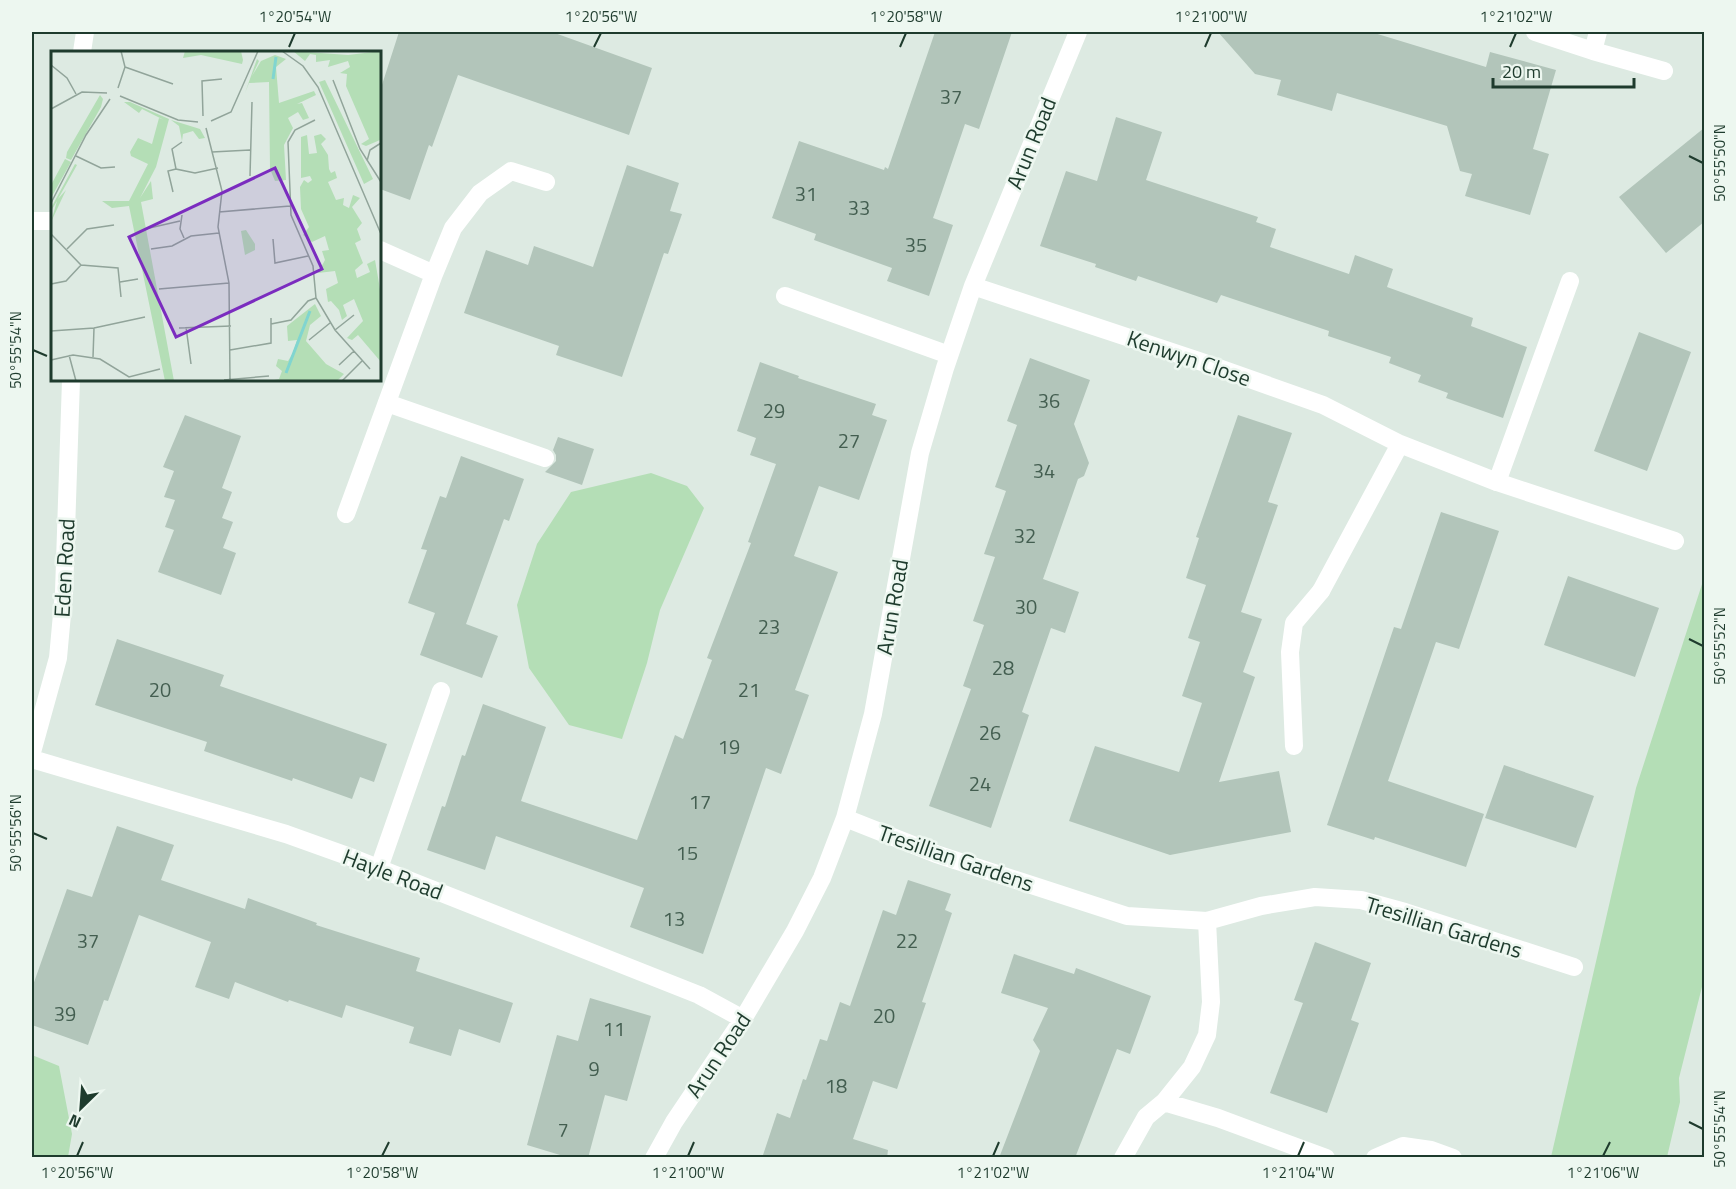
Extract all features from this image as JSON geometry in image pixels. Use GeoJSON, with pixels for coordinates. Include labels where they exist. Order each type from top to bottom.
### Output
{"type":"FeatureCollection","features":[{"type":"Feature","properties":{"kind":"street"},"geometry":{"type":"LineString","coordinates":[[82,51],[85,32]]}},
{"type":"Feature","properties":{"kind":"street","name":"Arun Road"},"geometry":{"type":"LineString","coordinates":[[654,1158],[674,1122],[743,1019],[799,922],[822,878],[845,819],[873,714],[920,453],[949,355],[973,286],[1078,32]]}},
{"type":"Feature","properties":{"kind":"street"},"geometry":{"type":"LineString","coordinates":[[1535,32],[1664,72]]}},
{"type":"Feature","properties":{"kind":"street"},"geometry":{"type":"LineString","coordinates":[[1593,51],[1598,32]]}},
{"type":"Feature","properties":{"kind":"street"},"geometry":{"type":"LineString","coordinates":[[346,514],[453,228],[480,193],[511,171],[546,182]]}},
{"type":"Feature","properties":{"kind":"street"},"geometry":{"type":"LineString","coordinates":[[32,220],[51,221]]}},
{"type":"Feature","properties":{"kind":"street"},"geometry":{"type":"LineString","coordinates":[[381,250],[434,274]]}},
{"type":"Feature","properties":{"kind":"street"},"geometry":{"type":"LineString","coordinates":[[1497,483],[1570,281]]}},
{"type":"Feature","properties":{"kind":"street","name":"Kenwyn Close"},"geometry":{"type":"LineString","coordinates":[[973,286],[1323,405],[1400,444],[1497,483],[1675,541]]}},
{"type":"Feature","properties":{"kind":"street"},"geometry":{"type":"LineString","coordinates":[[785,296],[949,355]]}},
{"type":"Feature","properties":{"kind":"street","name":"Eden Road"},"geometry":{"type":"LineString","coordinates":[[32,752],[58,658],[64,592],[71,381]]}},
{"type":"Feature","properties":{"kind":"street"},"geometry":{"type":"LineString","coordinates":[[387,403],[545,458]]}},
{"type":"Feature","properties":{"kind":"street"},"geometry":{"type":"LineString","coordinates":[[1294,746],[1290,652],[1294,623],[1321,591],[1400,444]]}},
{"type":"Feature","properties":{"kind":"street"},"geometry":{"type":"LineString","coordinates":[[379,868],[441,691]]}},
{"type":"Feature","properties":{"kind":"street","name":"Hayle Road"},"geometry":{"type":"LineString","coordinates":[[32,759],[286,834],[379,868],[699,995],[743,1019]]}},
{"type":"Feature","properties":{"kind":"street","name":"Tresillian Gardens"},"geometry":{"type":"LineString","coordinates":[[845,819],[936,854],[1127,916],[1207,921],[1261,906],[1316,897],[1361,900],[1574,967]]}},
{"type":"Feature","properties":{"kind":"street"},"geometry":{"type":"LineString","coordinates":[[1123,1158],[1146,1117],[1164,1102],[1192,1067],[1207,1035],[1211,1002],[1207,921]]}},
{"type":"Feature","properties":{"kind":"street"},"geometry":{"type":"LineString","coordinates":[[1164,1102],[1218,1118],[1326,1158]]}},
{"type":"Feature","properties":{"kind":"street"},"geometry":{"type":"LineString","coordinates":[[1375,1158],[1403,1146],[1431,1150],[1453,1158]]}},
{"type":"Feature","properties":{"kind":"green space"},"geometry":{"type":"Polygon","coordinates":[[[651,473],[687,486],[704,508],[660,610],[647,663],[622,739],[569,725],[529,668],[517,605],[537,544],[571,492],[651,473]]]}},
{"type":"Feature","properties":{"kind":"green space"},"geometry":{"type":"Polygon","coordinates":[[[1704,578],[1704,979],[1679,1078],[1680,1102],[1667,1157],[1551,1157],[1636,788],[1704,578]]]}},
{"type":"Feature","properties":{"kind":"green space"},"geometry":{"type":"Polygon","coordinates":[[[32,1055],[59,1066],[72,1134],[68,1157],[32,1157],[32,1055]]]}},
{"type":"Feature","properties":{"kind":"building"},"geometry":{"type":"Polygon","coordinates":[[[399,32],[552,32],[652,68],[629,135],[458,75],[432,147],[429,145],[410,200],[381,189],[381,88],[399,32]]]}},
{"type":"Feature","properties":{"kind":"building"},"geometry":{"type":"Polygon","coordinates":[[[935,32],[1012,32],[979,129],[965,124],[933,218],[953,225],[929,296],[887,281],[892,268],[814,240],[816,234],[772,218],[799,141],[884,170],[885,167],[888,169],[935,32]]]}},
{"type":"Feature","properties":{"kind":"building"},"geometry":{"type":"Polygon","coordinates":[[[1218,32],[1371,32],[1486,67],[1490,52],[1556,70],[1533,149],[1549,154],[1530,215],[1465,196],[1472,174],[1460,171],[1447,126],[1337,93],[1332,111],[1277,95],[1281,80],[1255,74],[1218,32]]]}},
{"type":"Feature","properties":{"kind":"building"},"geometry":{"type":"Polygon","coordinates":[[[1116,117],[1162,132],[1146,180],[1258,217],[1256,222],[1276,229],[1270,247],[1349,274],[1355,255],[1393,269],[1387,287],[1473,318],[1471,326],[1527,347],[1503,418],[1446,398],[1448,393],[1418,382],[1421,375],[1389,363],[1391,357],[1328,336],[1329,331],[1221,295],[1217,303],[1138,276],[1136,281],[1095,267],[1096,264],[1040,246],[1066,171],[1097,181],[1116,117]]]}},
{"type":"Feature","properties":{"kind":"building"},"geometry":{"type":"Polygon","coordinates":[[[1704,128],[1704,222],[1666,253],[1619,197],[1704,128]]]}},
{"type":"Feature","properties":{"kind":"building"},"geometry":{"type":"Polygon","coordinates":[[[627,165],[679,183],[670,211],[682,214],[668,254],[664,253],[622,377],[556,355],[559,346],[464,313],[486,250],[528,265],[534,246],[593,267],[627,165]]]}},
{"type":"Feature","properties":{"kind":"building"},"geometry":{"type":"Polygon","coordinates":[[[1639,332],[1691,352],[1647,471],[1594,451],[1639,332]]]}},
{"type":"Feature","properties":{"kind":"building"},"geometry":{"type":"Polygon","coordinates":[[[1030,358],[1090,380],[1074,424],[1089,463],[1084,476],[1078,479],[1043,579],[1079,592],[1065,633],[1051,628],[1022,712],[1029,715],[991,828],[929,806],[971,689],[963,686],[984,625],[973,621],[995,557],[984,554],[1006,491],[995,487],[1017,425],[1007,421],[1030,358]]]}},
{"type":"Feature","properties":{"kind":"building"},"geometry":{"type":"Polygon","coordinates":[[[760,362],[799,376],[798,378],[876,404],[872,415],[887,420],[859,500],[819,486],[794,556],[838,572],[795,690],[809,695],[781,774],[766,768],[703,954],[630,927],[644,888],[496,836],[485,870],[427,850],[442,806],[445,807],[462,755],[465,756],[483,704],[546,727],[521,801],[637,840],[675,735],[683,739],[712,660],[707,658],[751,543],[748,542],[776,464],[750,455],[756,438],[737,431],[760,362]]]}},
{"type":"Feature","properties":{"kind":"building"},"geometry":{"type":"Polygon","coordinates":[[[185,415],[241,436],[222,488],[232,492],[222,518],[233,522],[223,548],[236,553],[221,595],[158,572],[174,530],[165,527],[175,500],[164,497],[174,471],[163,467],[185,415]]]}},
{"type":"Feature","properties":{"kind":"building"},"geometry":{"type":"Polygon","coordinates":[[[1238,415],[1292,433],[1268,502],[1278,505],[1241,612],[1262,619],[1243,672],[1255,677],[1219,782],[1279,771],[1291,832],[1170,855],[1069,821],[1095,746],[1179,772],[1202,703],[1182,696],[1200,642],[1188,638],[1206,585],[1186,578],[1199,538],[1196,537],[1238,415]]]}},
{"type":"Feature","properties":{"kind":"building"},"geometry":{"type":"Polygon","coordinates":[[[558,437],[594,449],[582,485],[545,472],[556,461],[553,450],[558,437]]]}},
{"type":"Feature","properties":{"kind":"building"},"geometry":{"type":"Polygon","coordinates":[[[461,456],[524,479],[509,521],[504,519],[466,624],[498,636],[482,678],[420,655],[435,613],[408,603],[427,550],[421,549],[440,496],[446,498],[461,456]]]}},
{"type":"Feature","properties":{"kind":"building"},"geometry":{"type":"Polygon","coordinates":[[[1441,512],[1499,531],[1459,649],[1436,642],[1388,781],[1484,814],[1466,867],[1375,837],[1374,840],[1327,825],[1394,627],[1401,629],[1441,512]]]}},
{"type":"Feature","properties":{"kind":"building"},"geometry":{"type":"Polygon","coordinates":[[[1568,576],[1659,608],[1635,677],[1544,645],[1568,576]]]}},
{"type":"Feature","properties":{"kind":"building"},"geometry":{"type":"Polygon","coordinates":[[[117,639],[224,675],[220,686],[387,744],[374,782],[360,777],[352,799],[204,751],[207,742],[95,705],[117,639]]]}},
{"type":"Feature","properties":{"kind":"building"},"geometry":{"type":"Polygon","coordinates":[[[1504,765],[1594,796],[1576,848],[1485,818],[1504,765]]]}},
{"type":"Feature","properties":{"kind":"building"},"geometry":{"type":"Polygon","coordinates":[[[117,826],[174,845],[161,880],[245,909],[248,898],[317,923],[316,925],[420,958],[416,971],[513,1003],[500,1043],[459,1029],[451,1056],[409,1043],[414,1027],[346,1005],[342,1018],[289,1000],[288,1002],[235,982],[229,999],[195,987],[211,942],[139,915],[108,1001],[104,1000],[88,1045],[32,1025],[32,988],[67,889],[92,897],[117,826]]]}},
{"type":"Feature","properties":{"kind":"building"},"geometry":{"type":"Polygon","coordinates":[[[908,880],[951,894],[945,910],[952,913],[922,1002],[926,1003],[897,1089],[873,1081],[853,1139],[888,1150],[887,1158],[762,1158],[777,1113],[790,1118],[820,1039],[827,1041],[840,1002],[850,1006],[883,910],[896,915],[908,880]]]}},
{"type":"Feature","properties":{"kind":"building"},"geometry":{"type":"Polygon","coordinates":[[[1315,942],[1371,963],[1351,1020],[1359,1023],[1327,1113],[1270,1093],[1303,1003],[1294,1000],[1315,942]]]}},
{"type":"Feature","properties":{"kind":"building"},"geometry":{"type":"Polygon","coordinates":[[[1014,954],[1074,974],[1076,968],[1151,996],[1130,1054],[1117,1049],[1075,1158],[999,1158],[1040,1051],[1033,1040],[1048,1008],[1001,993],[1014,954]]]}},
{"type":"Feature","properties":{"kind":"building"},"geometry":{"type":"Polygon","coordinates":[[[590,998],[651,1016],[627,1101],[605,1095],[588,1158],[570,1158],[527,1145],[557,1035],[578,1041],[590,998]]]}}]}
